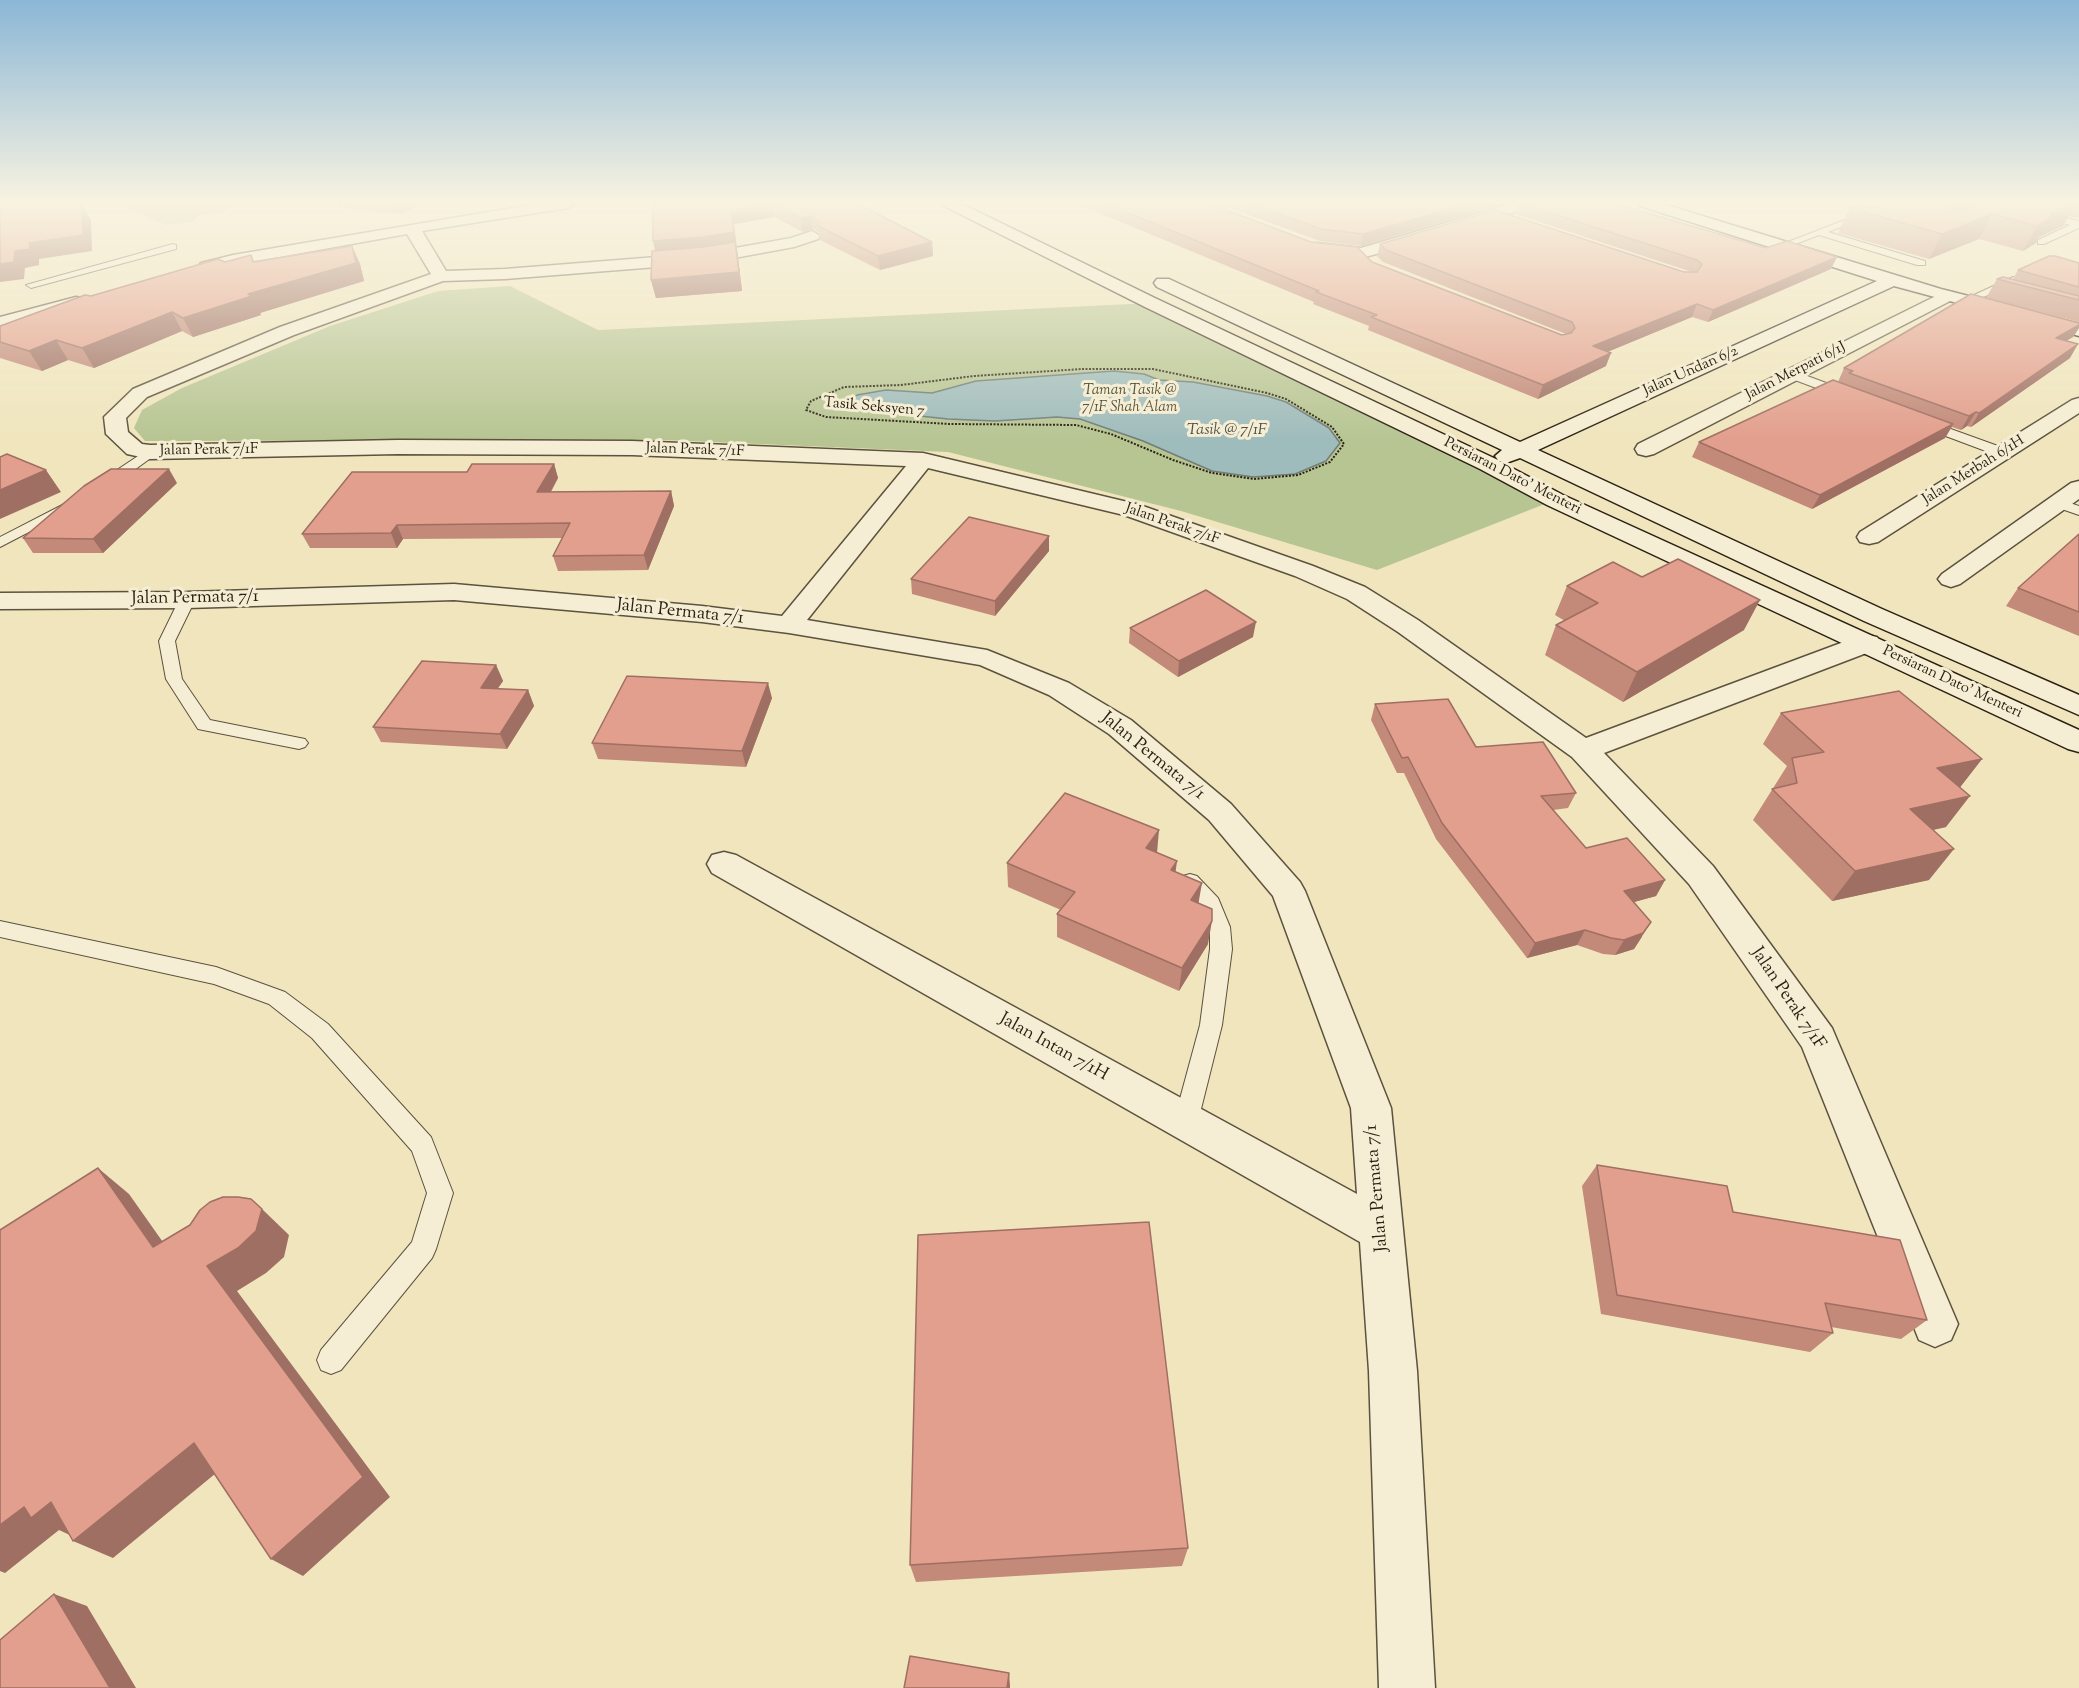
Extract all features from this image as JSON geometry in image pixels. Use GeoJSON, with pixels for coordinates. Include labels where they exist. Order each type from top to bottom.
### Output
{"type":"FeatureCollection","features":[{"type":"Feature","properties":{"kind":"street","name":"Jalan Perak 7/1F"},"geometry":{"type":"LineString","coordinates":[[425,282],[287,331],[140,393],[115,417],[117,434],[135,449],[150,453],[398,447],[632,448],[923,460],[1132,510],[1304,571],[1356,593],[1408,626],[1583,750],[1701,875],[1818,1039],[1935,1324]]}},
{"type":"Feature","properties":{"kind":"street","name":"Persiaran Dato' Menteri"},"geometry":{"type":"LineString","coordinates":[[1109,282],[1488,464],[1555,500],[2079,742]]}},
{"type":"Feature","properties":{"kind":"street","name":"Persiaran Dato' Menteri"},"geometry":{"type":"LineString","coordinates":[[1160,282],[1873,615],[2079,706]]}},
{"type":"Feature","properties":{"kind":"street","name":"Jalan Undan 6/2"},"geometry":{"type":"LineString","coordinates":[[1488,464],[1889,282]]}},
{"type":"Feature","properties":{"kind":"street"},"geometry":{"type":"LineString","coordinates":[[1899,282],[2079,330]]}},
{"type":"Feature","properties":{"kind":"street","name":"Jalan Merpati 6/1J"},"geometry":{"type":"LineString","coordinates":[[1646,449],[1946,296]]}},
{"type":"Feature","properties":{"kind":"street"},"geometry":{"type":"LineString","coordinates":[[0,323],[91,298]]}},
{"type":"Feature","properties":{"kind":"street","name":"Jalan Merbah 6/1H"},"geometry":{"type":"LineString","coordinates":[[1869,537],[2079,404]]}},
{"type":"Feature","properties":{"kind":"street"},"geometry":{"type":"LineString","coordinates":[[789,625],[923,460]]}},
{"type":"Feature","properties":{"kind":"street"},"geometry":{"type":"LineString","coordinates":[[1951,579],[2069,507],[2079,488]]}},
{"type":"Feature","properties":{"kind":"street","name":"Jalan Permata 7/1"},"geometry":{"type":"LineString","coordinates":[[0,601],[188,600],[454,592],[702,614],[789,625],[987,658],[1059,689],[1120,727],[1220,812],[1288,891],[1371,1108],[1393,1371],[1407,1688]]}},
{"type":"Feature","properties":{"kind":"street"},"geometry":{"type":"LineString","coordinates":[[1583,750],[1867,644]]}},
{"type":"Feature","properties":{"kind":"street","name":"Jalan Intan 7/1H"},"geometry":{"type":"LineString","coordinates":[[724,864],[1382,1231]]}},
{"type":"Feature","properties":{"kind":"lane"},"geometry":{"type":"LineString","coordinates":[[31,285],[43,282]]}},
{"type":"Feature","properties":{"kind":"lane"},"geometry":{"type":"LineString","coordinates":[[1966,301],[2009,282]]}},
{"type":"Feature","properties":{"kind":"lane"},"geometry":{"type":"LineString","coordinates":[[1992,290],[2013,296]]}},
{"type":"Feature","properties":{"kind":"lane"},"geometry":{"type":"LineString","coordinates":[[1791,375],[1858,399]]}},
{"type":"Feature","properties":{"kind":"lane"},"geometry":{"type":"LineString","coordinates":[[1914,420],[2004,453]]}},
{"type":"Feature","properties":{"kind":"lane"},"geometry":{"type":"LineString","coordinates":[[0,543],[89,495],[150,453]]}},
{"type":"Feature","properties":{"kind":"lane"},"geometry":{"type":"LineString","coordinates":[[188,600],[167,641],[174,680],[204,725],[299,742]]}},
{"type":"Feature","properties":{"kind":"lane"},"geometry":{"type":"LineString","coordinates":[[1186,1121],[1218,985],[1221,949],[1220,927],[1211,903],[1190,881]]}},
{"type":"Feature","properties":{"kind":"lane"},"geometry":{"type":"LineString","coordinates":[[0,929],[216,976],[277,998],[320,1031],[422,1145],[440,1193],[423,1250],[331,1360]]}},
{"type":"Feature","properties":{"kind":"path","name":"Tasik Seksyen 7"},"geometry":{"type":"LineString","coordinates":[[1094,369],[1153,369],[1267,393],[1286,399],[1304,410],[1332,427],[1344,444],[1330,462],[1298,475],[1254,479],[1212,473],[1173,460],[1111,434],[1076,425],[950,424],[826,417],[806,410],[811,401],[844,387],[1094,369]]}},
{"type":"Feature","properties":{"kind":"green space","name":"Taman Tasik @ 7/1F Shah Alam"},"geometry":{"type":"Polygon","coordinates":[[[510,286],[598,330],[1151,303],[1555,500],[1377,570],[1181,511],[948,452],[663,440],[145,441],[134,428],[142,410],[182,388],[330,326],[438,291],[510,286]]]}},
{"type":"Feature","properties":{"kind":"water","name":"Tasik @ 7/1F"},"geometry":{"type":"Polygon","coordinates":[[[1114,371],[1144,374],[1159,380],[1193,382],[1267,396],[1286,402],[1329,428],[1340,443],[1326,461],[1295,474],[1253,477],[1212,471],[1143,441],[1080,419],[1057,417],[995,421],[948,419],[873,411],[861,408],[853,402],[853,398],[857,395],[886,390],[932,393],[976,381],[1114,371]]]}},
{"type":"Feature","properties":{"kind":"building"},"geometry":{"type":"Polygon","coordinates":[[[140,282],[291,282],[248,294],[252,296],[183,318],[172,312],[82,348],[56,340],[29,351],[0,342],[0,326],[85,295],[91,296],[140,282]]]}},
{"type":"Feature","properties":{"kind":"building"},"geometry":{"type":"Polygon","coordinates":[[[1296,282],[1423,282],[1562,335],[1571,333],[1575,328],[1572,322],[1468,282],[1779,282],[1713,310],[1697,304],[1593,346],[1611,353],[1543,385],[1371,317],[1377,315],[1316,292],[1319,291],[1296,282]]]}},
{"type":"Feature","properties":{"kind":"building"},"geometry":{"type":"Polygon","coordinates":[[[2008,282],[2022,282],[2079,296],[2079,300],[2008,282]]]}},
{"type":"Feature","properties":{"kind":"building"},"geometry":{"type":"Polygon","coordinates":[[[2060,282],[2079,282],[2079,287],[2060,282]]]}},
{"type":"Feature","properties":{"kind":"building"},"geometry":{"type":"Polygon","coordinates":[[[1971,294],[2079,323],[2056,338],[2078,344],[1979,413],[1976,412],[1969,416],[1849,373],[1853,371],[1844,368],[1971,294]]]}},
{"type":"Feature","properties":{"kind":"building"},"geometry":{"type":"Polygon","coordinates":[[[1833,380],[1953,424],[1820,495],[1699,442],[1833,380]]]}},
{"type":"Feature","properties":{"kind":"building"},"geometry":{"type":"Polygon","coordinates":[[[7,454],[46,470],[0,490],[0,457],[7,454]]]}},
{"type":"Feature","properties":{"kind":"building"},"geometry":{"type":"Polygon","coordinates":[[[472,464],[554,464],[537,492],[671,491],[644,555],[553,556],[570,523],[397,525],[391,533],[302,534],[352,472],[467,472],[472,464]]]}},
{"type":"Feature","properties":{"kind":"building"},"geometry":{"type":"Polygon","coordinates":[[[111,469],[169,469],[93,539],[23,538],[84,486],[111,469]]]}},
{"type":"Feature","properties":{"kind":"building"},"geometry":{"type":"Polygon","coordinates":[[[969,517],[1049,536],[995,601],[911,579],[969,517]]]}},
{"type":"Feature","properties":{"kind":"building"},"geometry":{"type":"Polygon","coordinates":[[[2079,534],[2079,612],[2018,588],[2079,534]]]}},
{"type":"Feature","properties":{"kind":"building"},"geometry":{"type":"Polygon","coordinates":[[[1678,559],[1760,600],[1637,672],[1556,625],[1598,603],[1567,586],[1613,562],[1642,577],[1678,559]]]}},
{"type":"Feature","properties":{"kind":"building"},"geometry":{"type":"Polygon","coordinates":[[[1206,590],[1256,622],[1179,661],[1130,628],[1206,590]]]}},
{"type":"Feature","properties":{"kind":"building"},"geometry":{"type":"Polygon","coordinates":[[[422,661],[496,665],[481,688],[528,690],[500,734],[373,727],[422,661]]]}},
{"type":"Feature","properties":{"kind":"building"},"geometry":{"type":"Polygon","coordinates":[[[627,676],[768,683],[742,751],[592,743],[627,676]]]}},
{"type":"Feature","properties":{"kind":"building"},"geometry":{"type":"Polygon","coordinates":[[[1899,691],[1982,759],[1937,768],[1970,796],[1910,809],[1954,849],[1855,871],[1772,789],[1797,783],[1792,758],[1824,752],[1781,713],[1899,691]]]}},
{"type":"Feature","properties":{"kind":"building"},"geometry":{"type":"Polygon","coordinates":[[[1448,699],[1476,747],[1543,742],[1576,793],[1541,796],[1586,848],[1627,838],[1665,880],[1624,891],[1651,922],[1643,933],[1624,940],[1585,930],[1535,943],[1442,823],[1408,757],[1402,758],[1375,704],[1448,699]]]}},
{"type":"Feature","properties":{"kind":"building"},"geometry":{"type":"Polygon","coordinates":[[[1065,793],[1159,830],[1146,848],[1177,861],[1171,870],[1202,883],[1191,900],[1212,909],[1212,921],[1182,968],[1057,914],[1075,892],[1007,863],[1065,793]]]}},
{"type":"Feature","properties":{"kind":"building"},"geometry":{"type":"Polygon","coordinates":[[[1597,1165],[1727,1186],[1733,1212],[1900,1240],[1927,1320],[1825,1303],[1833,1333],[1617,1295],[1597,1165]]]}},
{"type":"Feature","properties":{"kind":"building"},"geometry":{"type":"Polygon","coordinates":[[[98,1168],[153,1247],[190,1225],[200,1210],[210,1202],[223,1197],[251,1199],[262,1209],[256,1231],[238,1248],[207,1266],[363,1477],[271,1559],[194,1443],[73,1541],[51,1502],[31,1518],[24,1507],[0,1525],[0,1230],[98,1168]]]}},
{"type":"Feature","properties":{"kind":"building"},"geometry":{"type":"Polygon","coordinates":[[[1149,1222],[1188,1548],[910,1565],[918,1235],[1149,1222]]]}},
{"type":"Feature","properties":{"kind":"building"},"geometry":{"type":"Polygon","coordinates":[[[54,1594],[110,1688],[0,1688],[0,1640],[54,1594]]]}},
{"type":"Feature","properties":{"kind":"building"},"geometry":{"type":"Polygon","coordinates":[[[910,1656],[1009,1673],[1007,1688],[904,1688],[910,1656]]]}}]}
